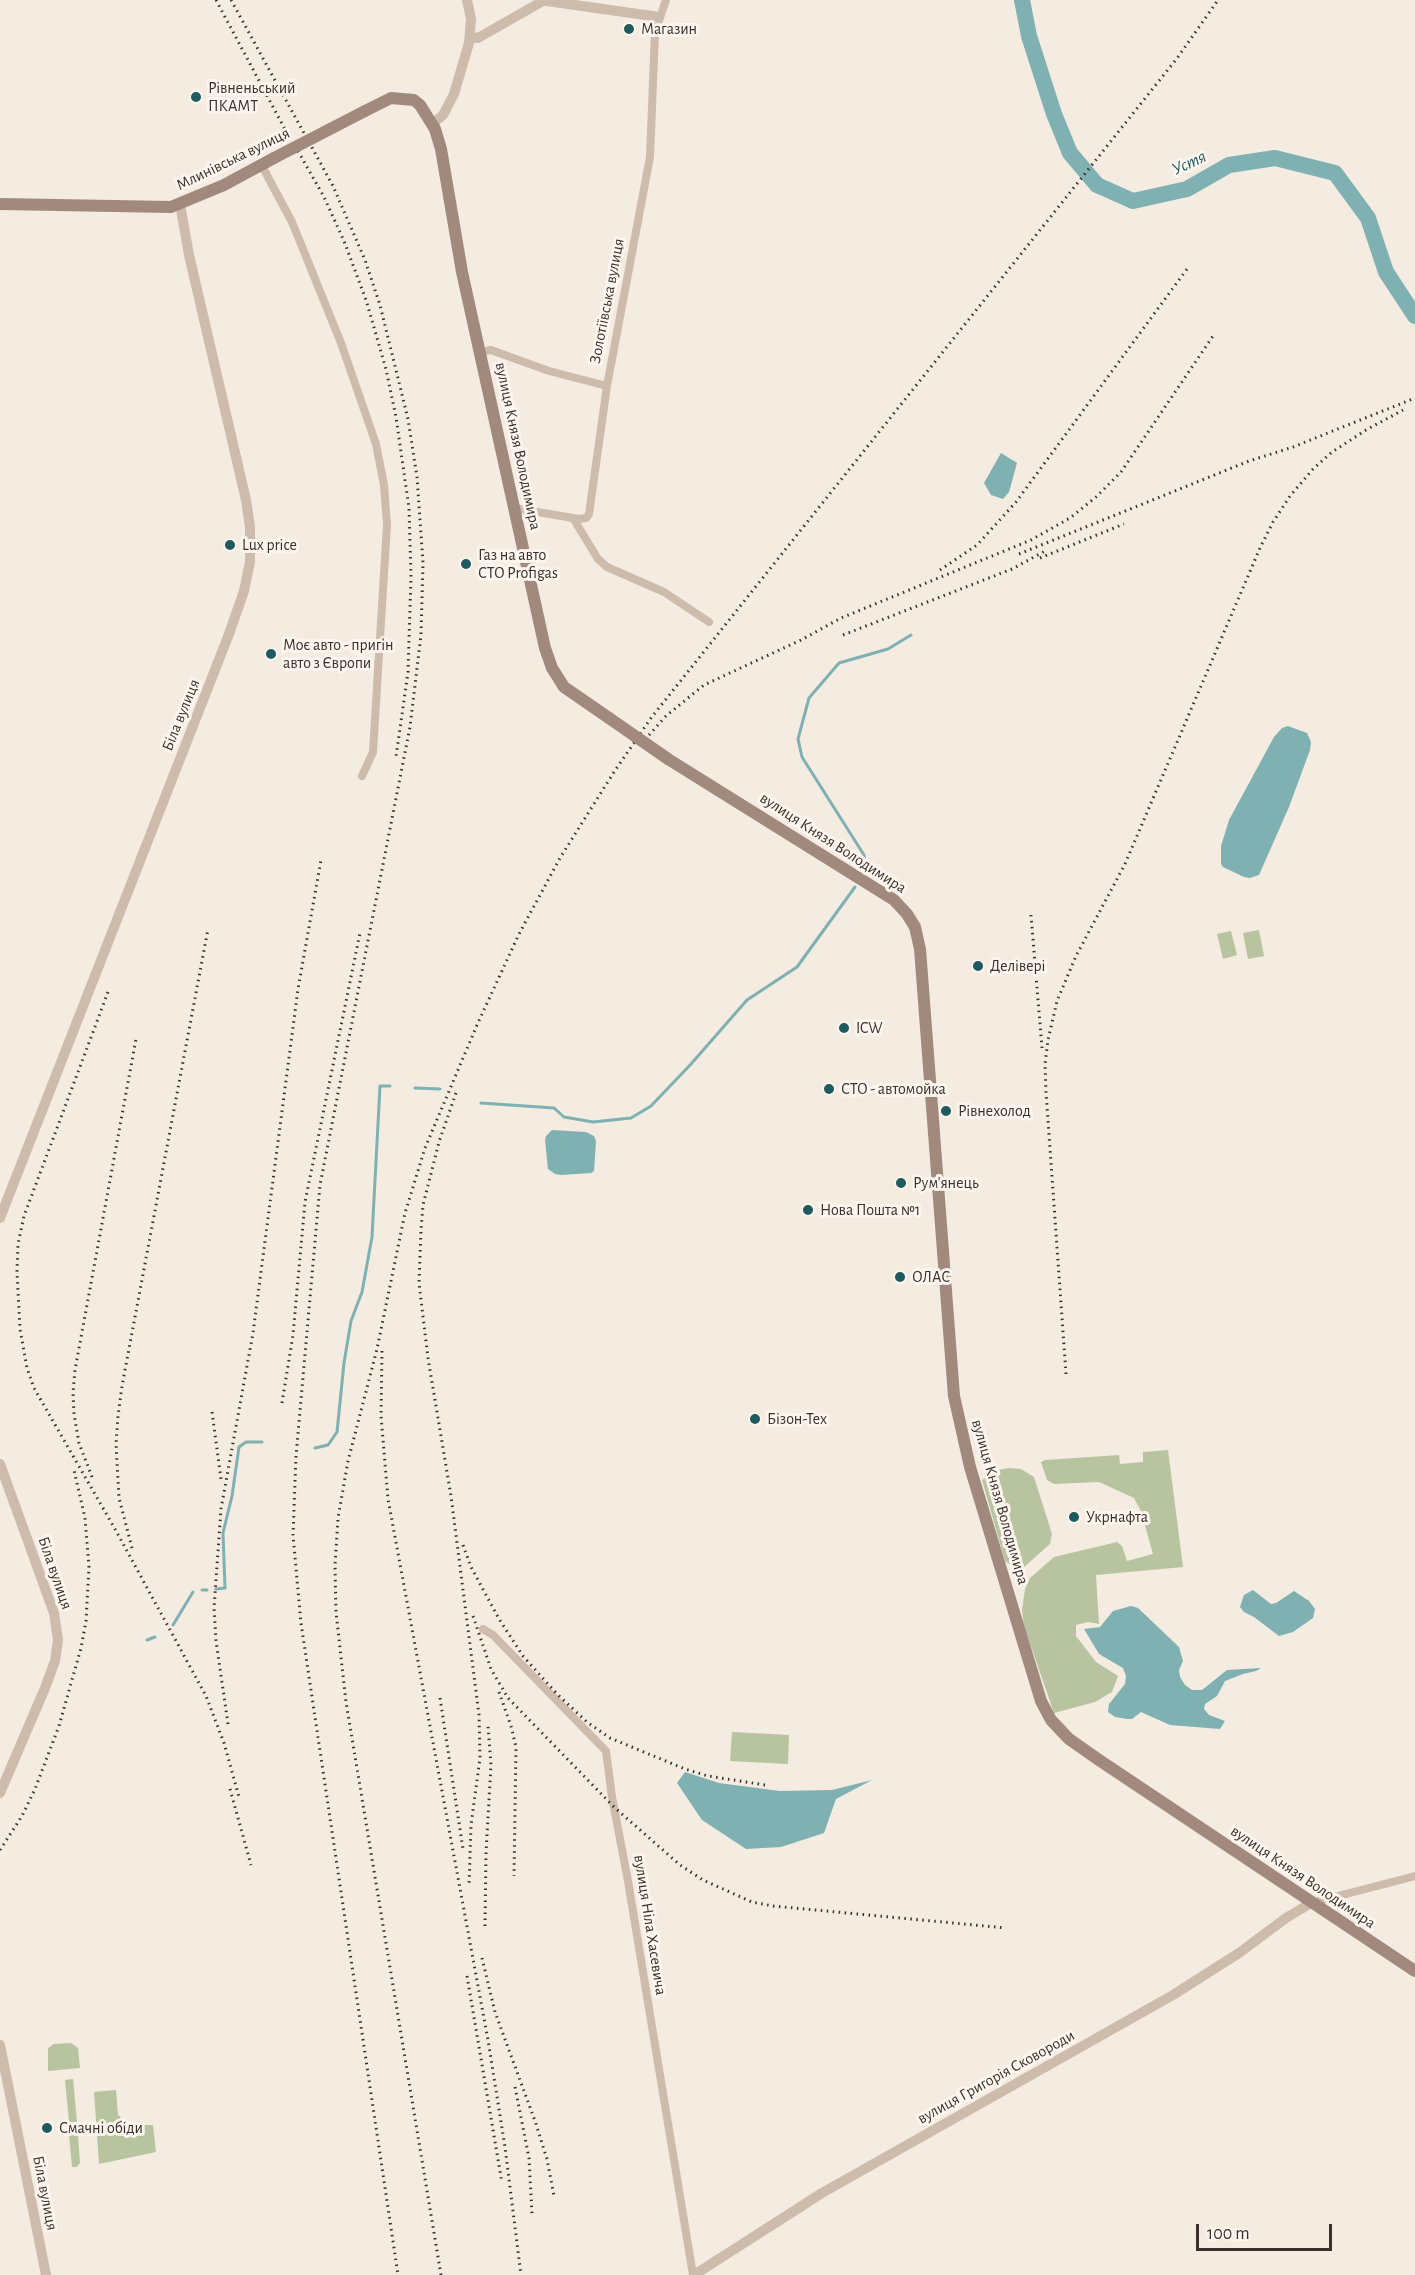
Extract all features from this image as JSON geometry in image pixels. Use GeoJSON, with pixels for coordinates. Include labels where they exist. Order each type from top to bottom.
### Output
{"type":"FeatureCollection","features":[{"type":"Feature","properties":{"kind":"main road","name":"вулиця Князя Володимира"},"geometry":{"type":"LineString","coordinates":[[365,111],[391,98],[414,100],[432,124],[441,149],[460,262],[545,648],[552,668],[564,687],[668,759],[894,900],[915,927],[920,949],[954,1396],[970,1467],[1041,1701],[1051,1720],[1069,1739],[1091,1755],[1415,1971]]}},
{"type":"Feature","properties":{"kind":"main road","name":"Млинівська вулиця"},"geometry":{"type":"LineString","coordinates":[[0,204],[158,208],[180,204],[262,166],[365,111]]}},
{"type":"Feature","properties":{"kind":"street"},"geometry":{"type":"LineString","coordinates":[[432,124],[443,115],[454,94],[470,37],[471,19],[467,0]]}},
{"type":"Feature","properties":{"kind":"street"},"geometry":{"type":"LineString","coordinates":[[470,37],[478,38],[541,0],[659,16]]}},
{"type":"Feature","properties":{"kind":"street","name":"Золотіївська вулиця"},"geometry":{"type":"LineString","coordinates":[[573,518],[584,519],[589,514],[607,386],[650,157],[655,42],[659,16],[666,0]]}},
{"type":"Feature","properties":{"kind":"street"},"geometry":{"type":"LineString","coordinates":[[262,166],[292,222],[341,343],[376,444],[384,485],[387,525],[373,753],[362,776]]}},
{"type":"Feature","properties":{"kind":"street","name":"Біла вулиця"},"geometry":{"type":"LineString","coordinates":[[0,1218],[229,634],[244,591],[250,562],[250,527],[246,500],[189,255],[180,204]]}},
{"type":"Feature","properties":{"kind":"street"},"geometry":{"type":"LineString","coordinates":[[480,351],[500,352],[549,370],[607,386]]}},
{"type":"Feature","properties":{"kind":"street"},"geometry":{"type":"LineString","coordinates":[[514,507],[573,518],[598,559],[607,567],[664,592],[709,622]]}},
{"type":"Feature","properties":{"kind":"street","name":"Біла вулиця"},"geometry":{"type":"LineString","coordinates":[[0,1464],[54,1613],[58,1640],[55,1661],[45,1688],[0,1792]]}},
{"type":"Feature","properties":{"kind":"street","name":"вулиця Ніла Хасевича"},"geometry":{"type":"LineString","coordinates":[[483,1629],[493,1635],[606,1751],[694,2275]]}},
{"type":"Feature","properties":{"kind":"street"},"geometry":{"type":"LineString","coordinates":[[1311,1903],[1415,1876]]}},
{"type":"Feature","properties":{"kind":"street","name":"вулиця Григорія Сковороди"},"geometry":{"type":"LineString","coordinates":[[694,2275],[822,2193],[1173,1995],[1311,1903]]}},
{"type":"Feature","properties":{"kind":"street","name":"Біла вулиця"},"geometry":{"type":"LineString","coordinates":[[0,2045],[45,2275]]}},
{"type":"Feature","properties":{"kind":"green space"},"geometry":{"type":"Polygon","coordinates":[[[1259,930],[1264,956],[1248,959],[1243,933],[1259,930]]]}},
{"type":"Feature","properties":{"kind":"green space"},"geometry":{"type":"Polygon","coordinates":[[[1231,931],[1237,955],[1223,959],[1217,934],[1231,931]]]}},
{"type":"Feature","properties":{"kind":"green space"},"geometry":{"type":"Polygon","coordinates":[[[1168,1450],[1183,1567],[1096,1575],[1099,1624],[1088,1622],[1076,1625],[1076,1636],[1096,1662],[1118,1676],[1112,1692],[1095,1702],[1054,1713],[1024,1626],[1022,1610],[1025,1589],[1030,1578],[1054,1557],[1117,1542],[1122,1546],[1127,1561],[1153,1554],[1141,1511],[1134,1498],[1099,1482],[1054,1484],[1047,1480],[1041,1462],[1119,1455],[1120,1464],[1143,1462],[1143,1452],[1168,1450]]]}},
{"type":"Feature","properties":{"kind":"green space"},"geometry":{"type":"Polygon","coordinates":[[[1021,1469],[1034,1477],[1052,1534],[1050,1544],[1023,1568],[1015,1568],[1005,1561],[982,1480],[997,1470],[1021,1469]]]}},
{"type":"Feature","properties":{"kind":"green space"},"geometry":{"type":"Polygon","coordinates":[[[732,1732],[789,1735],[788,1764],[730,1761],[732,1732]]]}},
{"type":"Feature","properties":{"kind":"green space"},"geometry":{"type":"Polygon","coordinates":[[[71,2043],[78,2048],[80,2068],[48,2071],[48,2048],[54,2044],[71,2043]]]}},
{"type":"Feature","properties":{"kind":"green space"},"geometry":{"type":"Polygon","coordinates":[[[73,2079],[77,2122],[69,2122],[65,2080],[73,2079]]]}},
{"type":"Feature","properties":{"kind":"green space"},"geometry":{"type":"Polygon","coordinates":[[[116,2090],[118,2115],[131,2125],[153,2125],[156,2152],[99,2164],[94,2092],[116,2090]]]}},
{"type":"Feature","properties":{"kind":"green space"},"geometry":{"type":"Polygon","coordinates":[[[69,2135],[78,2135],[80,2163],[77,2167],[72,2167],[69,2135]]]}},
{"type":"Feature","properties":{"kind":"water"},"geometry":{"type":"Polygon","coordinates":[[[1001,453],[1017,463],[1009,492],[1003,499],[991,495],[984,483],[1001,453]]]}},
{"type":"Feature","properties":{"kind":"water"},"geometry":{"type":"Polygon","coordinates":[[[1288,726],[1307,733],[1311,742],[1310,750],[1289,807],[1259,875],[1244,877],[1223,867],[1221,846],[1229,820],[1274,737],[1282,728],[1288,726]]]}},
{"type":"Feature","properties":{"kind":"water"},"geometry":{"type":"Polygon","coordinates":[[[552,1130],[586,1132],[594,1136],[596,1141],[594,1171],[561,1175],[548,1169],[545,1140],[552,1130]]]}},
{"type":"Feature","properties":{"kind":"water"},"geometry":{"type":"Polygon","coordinates":[[[1253,1590],[1271,1604],[1294,1591],[1309,1601],[1315,1609],[1313,1618],[1293,1632],[1279,1636],[1240,1607],[1244,1595],[1253,1590]]]}},
{"type":"Feature","properties":{"kind":"water"},"geometry":{"type":"Polygon","coordinates":[[[1131,1606],[1138,1608],[1179,1647],[1183,1661],[1179,1670],[1180,1677],[1192,1690],[1202,1690],[1227,1670],[1261,1668],[1225,1681],[1217,1696],[1205,1704],[1204,1709],[1209,1715],[1225,1721],[1220,1729],[1170,1725],[1141,1712],[1132,1719],[1127,1719],[1115,1717],[1108,1712],[1109,1704],[1125,1684],[1126,1676],[1123,1668],[1099,1654],[1084,1629],[1100,1627],[1113,1611],[1131,1606]]]}},
{"type":"Feature","properties":{"kind":"water"},"geometry":{"type":"Polygon","coordinates":[[[685,1772],[719,1783],[780,1791],[832,1790],[872,1780],[836,1799],[824,1833],[781,1847],[746,1849],[702,1820],[677,1783],[685,1772]]]}},
{"type":"Feature","properties":{"kind":"waterway","name":"Устя"},"geometry":{"type":"LineString","coordinates":[[1022,0],[1029,36],[1054,114],[1070,153],[1097,185],[1133,201],[1187,189],[1229,165],[1275,158],[1335,173],[1368,218],[1386,272],[1415,316]]}},
{"type":"Feature","properties":{"kind":"waterway"},"geometry":{"type":"LineString","coordinates":[[865,870],[864,855],[802,757],[798,739],[809,698],[839,663],[888,649],[911,635]]}},
{"type":"Feature","properties":{"kind":"waterway"},"geometry":{"type":"LineString","coordinates":[[481,1103],[554,1108],[564,1117],[593,1122],[631,1118],[651,1106],[747,1000],[797,967],[855,887]]}},
{"type":"Feature","properties":{"kind":"waterway"},"geometry":{"type":"LineString","coordinates":[[315,1448],[328,1445],[337,1432],[351,1321],[362,1292],[372,1237],[380,1086],[390,1086]]}},
{"type":"Feature","properties":{"kind":"waterway"},"geometry":{"type":"LineString","coordinates":[[415,1088],[440,1089]]}},
{"type":"Feature","properties":{"kind":"waterway"},"geometry":{"type":"LineString","coordinates":[[216,1589],[225,1588],[223,1533],[232,1496],[239,1447],[246,1442],[262,1442]]}},
{"type":"Feature","properties":{"kind":"waterway"},"geometry":{"type":"LineString","coordinates":[[202,1590],[207,1590]]}},
{"type":"Feature","properties":{"kind":"waterway"},"geometry":{"type":"LineString","coordinates":[[173,1625],[193,1592]]}},
{"type":"Feature","properties":{"kind":"waterway"},"geometry":{"type":"LineString","coordinates":[[147,1640],[155,1637]]}},
{"type":"Feature","properties":{"kind":"railway"},"geometry":{"type":"LineString","coordinates":[[216,0],[288,135]]}},
{"type":"Feature","properties":{"kind":"railway"},"geometry":{"type":"LineString","coordinates":[[231,0],[333,186],[365,260],[380,305],[408,419],[417,477],[423,563],[421,635],[410,727],[320,1185],[296,1456],[293,1535],[301,1623],[398,2275]]}},
{"type":"Feature","properties":{"kind":"railway"},"geometry":{"type":"LineString","coordinates":[[441,2275],[346,1702],[336,1612],[335,1566],[338,1518],[348,1461],[377,1349],[405,1213],[425,1148],[477,1025],[519,934],[560,858],[651,718],[1178,57],[1218,0]]}},
{"type":"Feature","properties":{"kind":"railway"},"geometry":{"type":"LineString","coordinates":[[298,151],[324,197],[344,241],[366,300],[386,369],[396,417],[409,508],[411,576],[408,672],[396,757]]}},
{"type":"Feature","properties":{"kind":"railway"},"geometry":{"type":"LineString","coordinates":[[940,570],[977,545],[1016,502],[1187,269]]}},
{"type":"Feature","properties":{"kind":"railway"},"geometry":{"type":"LineString","coordinates":[[649,735],[666,716],[704,685],[801,640],[841,618],[1031,540],[1070,518],[1096,497],[1121,472],[1213,336]]}},
{"type":"Feature","properties":{"kind":"railway"},"geometry":{"type":"LineString","coordinates":[[1019,554],[1249,461],[1293,447],[1415,398]]}},
{"type":"Feature","properties":{"kind":"railway"},"geometry":{"type":"LineString","coordinates":[[1066,1374],[1045,1064],[1057,1001],[1076,956],[1125,864],[1273,522],[1290,496],[1313,469],[1332,452],[1403,410]]}},
{"type":"Feature","properties":{"kind":"railway"},"geometry":{"type":"LineString","coordinates":[[1040,558],[1124,524]]}},
{"type":"Feature","properties":{"kind":"railway"},"geometry":{"type":"LineString","coordinates":[[843,635],[1012,569],[1045,551]]}},
{"type":"Feature","properties":{"kind":"railway"},"geometry":{"type":"LineString","coordinates":[[228,1724],[216,1641],[214,1608],[221,1509],[253,1333],[298,989],[321,860]]}},
{"type":"Feature","properties":{"kind":"railway"},"geometry":{"type":"LineString","coordinates":[[1031,915],[1042,1048]]}},
{"type":"Feature","properties":{"kind":"railway"},"geometry":{"type":"LineString","coordinates":[[132,1548],[119,1498],[116,1444],[118,1416],[208,929]]}},
{"type":"Feature","properties":{"kind":"railway"},"geometry":{"type":"LineString","coordinates":[[282,1403],[293,1335],[305,1202],[360,933]]}},
{"type":"Feature","properties":{"kind":"railway"},"geometry":{"type":"LineString","coordinates":[[108,992],[24,1216],[18,1244],[17,1272],[20,1329],[27,1368],[34,1388],[115,1529],[206,1696],[224,1743],[239,1797]]}},
{"type":"Feature","properties":{"kind":"railway"},"geometry":{"type":"LineString","coordinates":[[92,1477],[79,1443],[74,1414],[75,1370],[136,1039]]}},
{"type":"Feature","properties":{"kind":"railway"},"geometry":{"type":"LineString","coordinates":[[456,1093],[439,1142],[423,1205],[419,1283],[428,1358],[451,1496],[479,1715],[480,1758],[471,1825],[469,1887]]}},
{"type":"Feature","properties":{"kind":"railway"},"geometry":{"type":"LineString","coordinates":[[382,1351],[381,1416],[388,1499],[488,2040],[505,2147],[521,2275]]}},
{"type":"Feature","properties":{"kind":"railway"},"geometry":{"type":"LineString","coordinates":[[212,1412],[221,1479]]}},
{"type":"Feature","properties":{"kind":"railway"},"geometry":{"type":"LineString","coordinates":[[0,1850],[22,1816],[35,1789],[59,1726],[81,1648],[86,1621],[89,1567],[85,1518],[74,1470]]}},
{"type":"Feature","properties":{"kind":"railway"},"geometry":{"type":"LineString","coordinates":[[463,1545],[471,1567],[499,1619],[523,1656],[557,1694],[587,1722],[610,1738],[685,1769],[708,1776],[765,1785]]}},
{"type":"Feature","properties":{"kind":"railway"},"geometry":{"type":"LineString","coordinates":[[473,1616],[491,1669],[508,1698],[614,1807],[680,1865],[703,1880],[752,1902],[773,1906],[1006,1928]]}},
{"type":"Feature","properties":{"kind":"railway"},"geometry":{"type":"LineString","coordinates":[[499,1692],[516,1747],[514,1876]]}},
{"type":"Feature","properties":{"kind":"railway"},"geometry":{"type":"LineString","coordinates":[[440,1698],[463,1849]]}},
{"type":"Feature","properties":{"kind":"railway"},"geometry":{"type":"LineString","coordinates":[[485,1926],[491,1765],[488,1726]]}},
{"type":"Feature","properties":{"kind":"railway"},"geometry":{"type":"LineString","coordinates":[[230,1789],[251,1865]]}},
{"type":"Feature","properties":{"kind":"railway"},"geometry":{"type":"LineString","coordinates":[[482,1958],[495,2012],[547,2159],[554,2196]]}},
{"type":"Feature","properties":{"kind":"railway"},"geometry":{"type":"LineString","coordinates":[[467,1976],[502,2183]]}},
{"type":"Feature","properties":{"kind":"railway"},"geometry":{"type":"LineString","coordinates":[[515,2087],[529,2158],[532,2214]]}},
{"type":"Feature","properties":{"kind":"place","name":"Магазин"},"geometry":{"type":"Point","coordinates":[629,29]}},
{"type":"Feature","properties":{"kind":"place","name":"Рівненьський ПКАМТ"},"geometry":{"type":"Point","coordinates":[196,97]}},
{"type":"Feature","properties":{"kind":"place","name":"Lux price"},"geometry":{"type":"Point","coordinates":[230,545]}},
{"type":"Feature","properties":{"kind":"place","name":"Газ на авто СТО Profigas"},"geometry":{"type":"Point","coordinates":[466,564]}},
{"type":"Feature","properties":{"kind":"place","name":"Моє авто - пригін авто з Європи"},"geometry":{"type":"Point","coordinates":[271,654]}},
{"type":"Feature","properties":{"kind":"place","name":"Делівері"},"geometry":{"type":"Point","coordinates":[978,966]}},
{"type":"Feature","properties":{"kind":"place","name":"ICW"},"geometry":{"type":"Point","coordinates":[844,1028]}},
{"type":"Feature","properties":{"kind":"place","name":"СТО - автомойка"},"geometry":{"type":"Point","coordinates":[829,1089]}},
{"type":"Feature","properties":{"kind":"place","name":"Рівнехолод"},"geometry":{"type":"Point","coordinates":[946,1111]}},
{"type":"Feature","properties":{"kind":"place","name":"Рум'янець"},"geometry":{"type":"Point","coordinates":[901,1183]}},
{"type":"Feature","properties":{"kind":"place","name":"Нова Пошта №1"},"geometry":{"type":"Point","coordinates":[808,1210]}},
{"type":"Feature","properties":{"kind":"place","name":"ОЛАС"},"geometry":{"type":"Point","coordinates":[900,1277]}},
{"type":"Feature","properties":{"kind":"place","name":"Бізон-Тех"},"geometry":{"type":"Point","coordinates":[755,1419]}},
{"type":"Feature","properties":{"kind":"place","name":"Укрнафта"},"geometry":{"type":"Point","coordinates":[1074,1517]}},
{"type":"Feature","properties":{"kind":"place","name":"Смачні обіди"},"geometry":{"type":"Point","coordinates":[47,2128]}}]}
